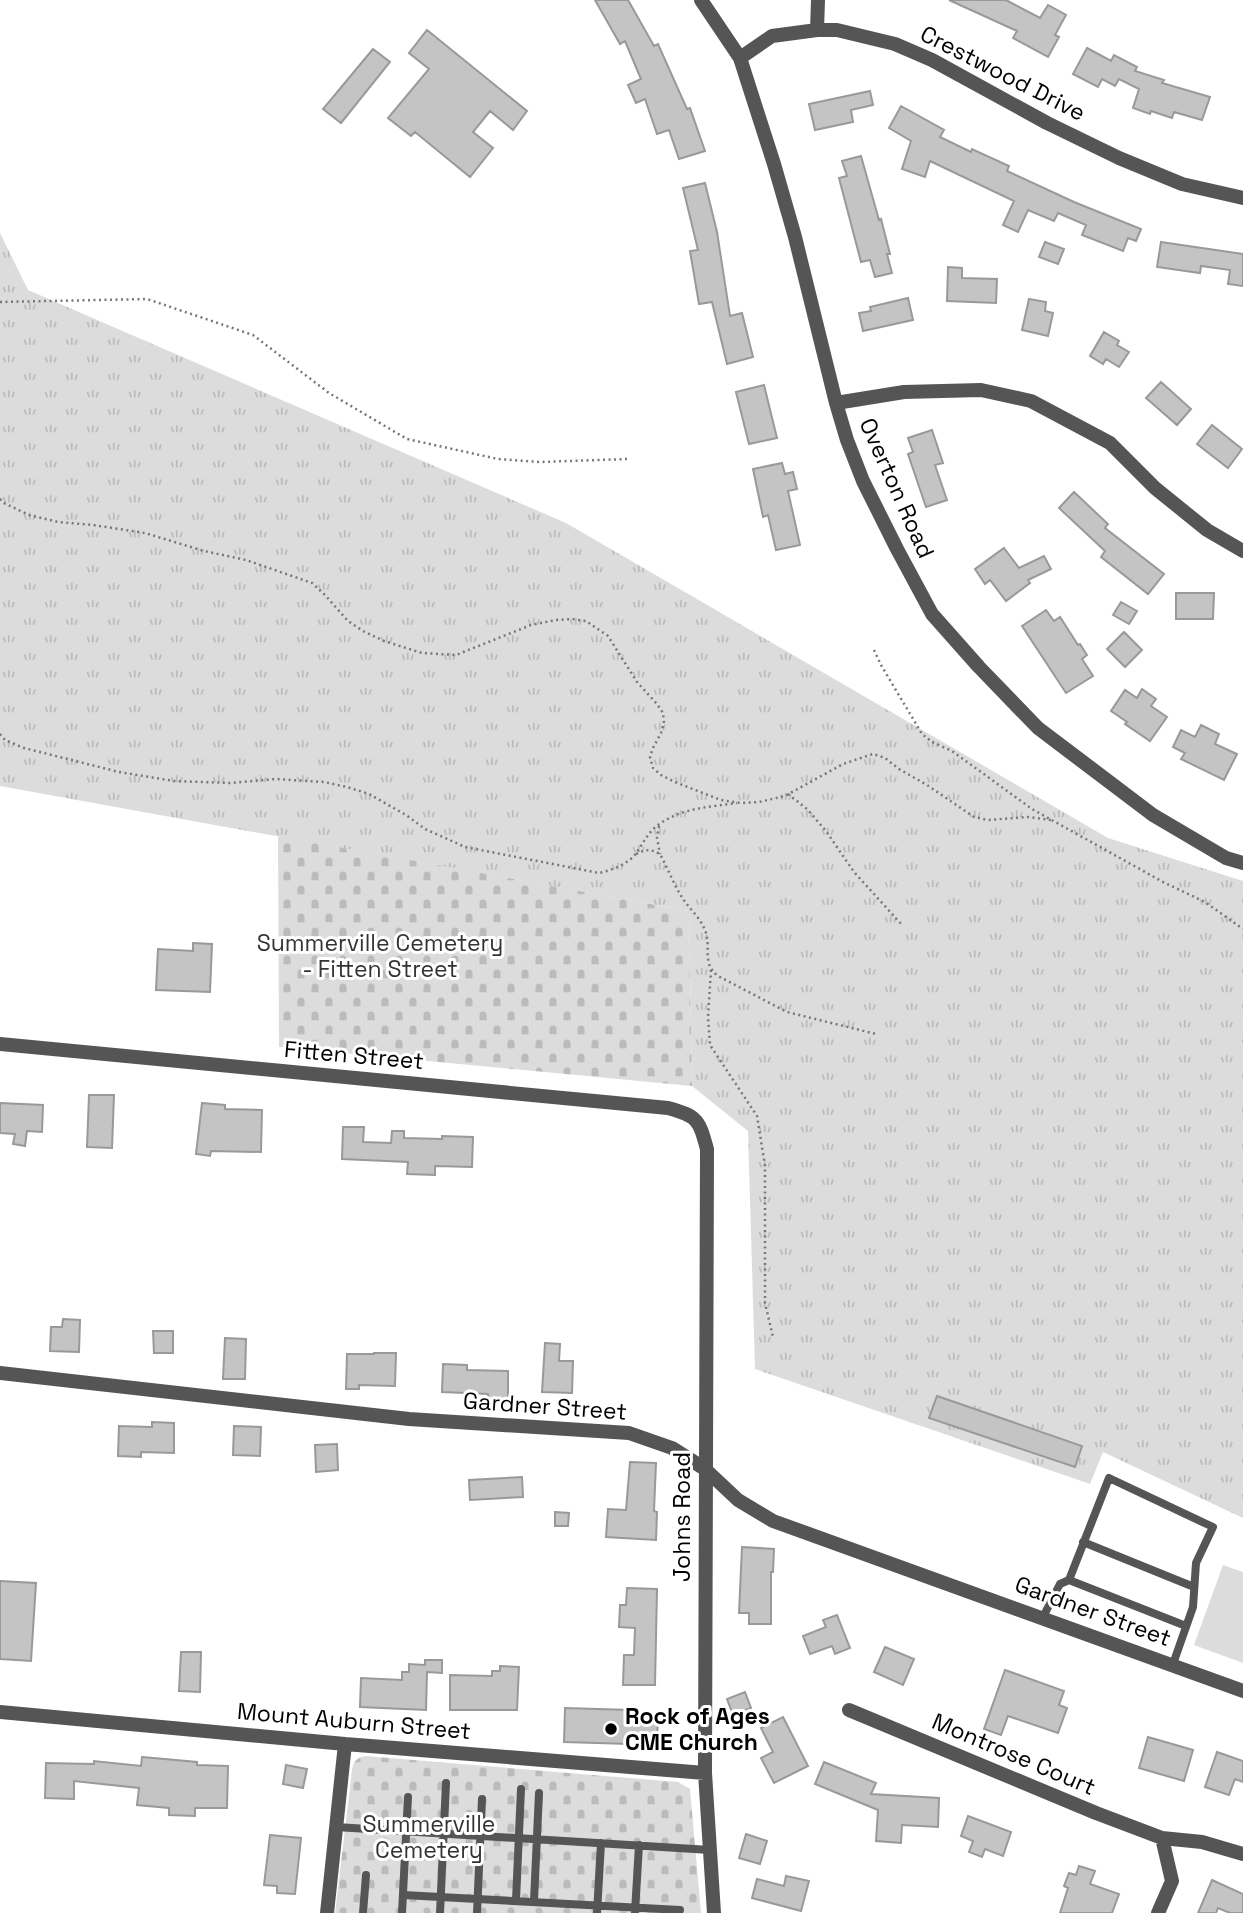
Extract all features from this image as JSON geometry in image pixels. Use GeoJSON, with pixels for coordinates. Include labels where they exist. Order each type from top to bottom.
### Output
{"type":"FeatureCollection","features":[{"type":"Feature","properties":{"kind":"street","name":"Overton Road"},"geometry":{"type":"LineString","coordinates":[[701,0],[740,58],[774,164],[847,440],[863,481],[932,614],[1038,728],[1153,815],[1226,858],[1243,863]]}},
{"type":"Feature","properties":{"kind":"street"},"geometry":{"type":"LineString","coordinates":[[817,30],[818,0]]}},
{"type":"Feature","properties":{"kind":"street","name":"Crestwood Drive"},"geometry":{"type":"LineString","coordinates":[[740,58],[772,36],[817,30],[838,30],[895,44],[932,60],[1035,117],[1119,158],[1182,184],[1243,198]]}},
{"type":"Feature","properties":{"kind":"street"},"geometry":{"type":"LineString","coordinates":[[836,403],[904,392],[981,390],[1031,401],[1110,443],[1155,488],[1207,530],[1243,551]]}},
{"type":"Feature","properties":{"kind":"street","name":"Fitten Street"},"geometry":{"type":"LineString","coordinates":[[0,1044],[668,1108],[685,1113],[699,1123]]}},
{"type":"Feature","properties":{"kind":"street","name":"Johns Road"},"geometry":{"type":"LineString","coordinates":[[699,1123],[707,1149],[705,1773],[714,1913]]}},
{"type":"Feature","properties":{"kind":"street","name":"Gardner Street"},"geometry":{"type":"LineString","coordinates":[[0,1373],[409,1419],[629,1433],[672,1448],[705,1469],[738,1500],[773,1521],[1243,1691]]}},
{"type":"Feature","properties":{"kind":"street","name":"Montrose Court"},"geometry":{"type":"LineString","coordinates":[[849,1710],[1083,1808],[1162,1838],[1202,1842],[1243,1854]]}},
{"type":"Feature","properties":{"kind":"street","name":"Mount Auburn Street"},"geometry":{"type":"LineString","coordinates":[[0,1712],[345,1744],[705,1773]]}},
{"type":"Feature","properties":{"kind":"street"},"geometry":{"type":"LineString","coordinates":[[327,1913],[345,1744]]}},
{"type":"Feature","properties":{"kind":"street"},"geometry":{"type":"LineString","coordinates":[[1158,1913],[1172,1881],[1162,1838]]}},
{"type":"Feature","properties":{"kind":"lane"},"geometry":{"type":"LineString","coordinates":[[1069,1580],[1109,1478],[1213,1527],[1196,1563],[1193,1607],[1173,1664]]}},
{"type":"Feature","properties":{"kind":"lane"},"geometry":{"type":"LineString","coordinates":[[1083,1542],[1194,1587]]}},
{"type":"Feature","properties":{"kind":"lane"},"geometry":{"type":"LineString","coordinates":[[1044,1618],[1060,1584],[1069,1580],[1186,1626]]}},
{"type":"Feature","properties":{"kind":"lane"},"geometry":{"type":"LineString","coordinates":[[440,1913],[446,1783]]}},
{"type":"Feature","properties":{"kind":"lane"},"geometry":{"type":"LineString","coordinates":[[516,1900],[520,1789]]}},
{"type":"Feature","properties":{"kind":"lane"},"geometry":{"type":"LineString","coordinates":[[534,1901],[539,1793]]}},
{"type":"Feature","properties":{"kind":"lane"},"geometry":{"type":"LineString","coordinates":[[402,1913],[408,1797]]}},
{"type":"Feature","properties":{"kind":"lane"},"geometry":{"type":"LineString","coordinates":[[477,1913],[482,1799]]}},
{"type":"Feature","properties":{"kind":"lane"},"geometry":{"type":"LineString","coordinates":[[336,1827],[710,1850]]}},
{"type":"Feature","properties":{"kind":"lane"},"geometry":{"type":"LineString","coordinates":[[598,1909],[601,1843]]}},
{"type":"Feature","properties":{"kind":"lane"},"geometry":{"type":"LineString","coordinates":[[636,1910],[639,1846]]}},
{"type":"Feature","properties":{"kind":"lane"},"geometry":{"type":"LineString","coordinates":[[363,1913],[366,1875]]}},
{"type":"Feature","properties":{"kind":"lane"},"geometry":{"type":"LineString","coordinates":[[403,1895],[534,1901],[598,1909],[680,1910]]}},
{"type":"Feature","properties":{"kind":"path"},"geometry":{"type":"LineString","coordinates":[[0,302],[147,299],[253,335],[329,393],[407,439],[498,460],[628,460]]}},
{"type":"Feature","properties":{"kind":"path"},"geometry":{"type":"LineString","coordinates":[[0,499],[29,515],[58,522],[93,524],[145,533],[204,551],[246,560],[312,583],[348,621],[363,631],[422,653],[456,655],[531,625],[572,618],[586,621],[608,636],[637,681],[663,713],[664,723],[650,757],[653,768],[661,775],[687,787],[721,800],[741,803]]}},
{"type":"Feature","properties":{"kind":"path"},"geometry":{"type":"LineString","coordinates":[[874,650],[922,734],[932,742],[952,751],[1051,820],[1152,877],[1205,902],[1243,929]]}},
{"type":"Feature","properties":{"kind":"path"},"geometry":{"type":"LineString","coordinates":[[0,734],[5,740],[24,748],[119,772],[174,781],[230,783],[276,779],[324,782],[347,787],[369,794],[425,829],[465,847],[585,872],[610,871],[645,850],[660,854]]}},
{"type":"Feature","properties":{"kind":"path"},"geometry":{"type":"LineString","coordinates":[[634,856],[655,827],[672,816],[688,810],[759,802],[788,794],[843,764],[873,754],[885,758],[974,817],[988,820],[1028,817],[1051,820]]}},
{"type":"Feature","properties":{"kind":"path"},"geometry":{"type":"LineString","coordinates":[[788,794],[807,809],[854,872],[903,926]]}},
{"type":"Feature","properties":{"kind":"path"},"geometry":{"type":"LineString","coordinates":[[659,824],[657,838],[660,854],[682,898],[706,932],[711,970],[708,1017],[710,1045],[757,1116],[765,1166],[765,1303],[773,1337]]}},
{"type":"Feature","properties":{"kind":"path"},"geometry":{"type":"LineString","coordinates":[[711,970],[787,1012],[876,1034]]}},
{"type":"Feature","properties":{"kind":"green space"},"geometry":{"type":"Polygon","coordinates":[[[0,233],[28,290],[566,523],[1108,838],[1243,881],[1243,1518],[1103,1452],[1090,1484],[755,1369],[748,1131],[692,1086],[689,911],[0,786],[0,233]]]}},
{"type":"Feature","properties":{"kind":"green space","name":"Summerville Cemetery - Fitten Street"},"geometry":{"type":"Polygon","coordinates":[[[278,836],[689,911],[692,1086],[279,1047],[278,836]]]}},
{"type":"Feature","properties":{"kind":"green space"},"geometry":{"type":"Polygon","coordinates":[[[1223,1565],[1243,1572],[1243,1663],[1194,1645],[1223,1565]]]}},
{"type":"Feature","properties":{"kind":"green space","name":"Summerville Cemetery"},"geometry":{"type":"Polygon","coordinates":[[[365,1756],[678,1782],[690,1789],[701,1913],[335,1913],[352,1767],[357,1759],[365,1756]]]}},
{"type":"Feature","properties":{"kind":"building"},"geometry":{"type":"Polygon","coordinates":[[[595,0],[628,0],[654,46],[658,44],[687,109],[690,108],[705,151],[679,159],[669,130],[657,134],[645,99],[636,103],[628,85],[641,79],[625,41],[620,44],[595,0]]]}},
{"type":"Feature","properties":{"kind":"building"},"geometry":{"type":"Polygon","coordinates":[[[949,0],[1006,0],[1040,18],[1048,5],[1066,15],[1055,35],[1059,37],[1048,57],[1013,38],[1017,31],[949,0]]]}},
{"type":"Feature","properties":{"kind":"building"},"geometry":{"type":"Polygon","coordinates":[[[427,30],[527,111],[513,130],[490,111],[473,132],[493,148],[470,177],[415,132],[411,136],[388,118],[429,69],[409,53],[427,30]]]}},
{"type":"Feature","properties":{"kind":"building"},"geometry":{"type":"Polygon","coordinates":[[[1087,48],[1111,61],[1114,55],[1137,67],[1135,71],[1164,80],[1162,83],[1210,97],[1202,120],[1174,112],[1172,118],[1133,108],[1139,89],[1119,79],[1115,86],[1102,79],[1098,87],[1073,74],[1087,48]]]}},
{"type":"Feature","properties":{"kind":"building"},"geometry":{"type":"Polygon","coordinates":[[[373,49],[390,62],[341,123],[323,109],[373,49]]]}},
{"type":"Feature","properties":{"kind":"building"},"geometry":{"type":"Polygon","coordinates":[[[870,91],[873,105],[851,110],[853,122],[815,130],[809,104],[870,91]]]}},
{"type":"Feature","properties":{"kind":"building"},"geometry":{"type":"Polygon","coordinates":[[[901,106],[944,130],[940,137],[1009,166],[1007,171],[1074,202],[1141,229],[1136,241],[1128,238],[1123,251],[1082,235],[1086,225],[1058,213],[1054,221],[1028,210],[1018,232],[1003,225],[1014,201],[930,161],[925,177],[902,169],[911,141],[889,128],[901,106]]]}},
{"type":"Feature","properties":{"kind":"building"},"geometry":{"type":"Polygon","coordinates":[[[861,156],[890,254],[887,254],[892,273],[875,277],[870,260],[861,262],[839,178],[847,176],[842,161],[861,156]]]}},
{"type":"Feature","properties":{"kind":"building"},"geometry":{"type":"Polygon","coordinates":[[[705,183],[717,232],[730,316],[742,313],[753,357],[727,364],[712,302],[699,304],[690,251],[698,250],[683,188],[705,183]]]}},
{"type":"Feature","properties":{"kind":"building"},"geometry":{"type":"Polygon","coordinates":[[[1045,242],[1064,249],[1058,264],[1039,257],[1045,242]]]}},
{"type":"Feature","properties":{"kind":"building"},"geometry":{"type":"Polygon","coordinates":[[[1161,242],[1243,254],[1243,286],[1228,284],[1230,270],[1201,266],[1200,273],[1157,267],[1161,242]]]}},
{"type":"Feature","properties":{"kind":"building"},"geometry":{"type":"Polygon","coordinates":[[[948,267],[962,268],[962,278],[997,279],[996,303],[947,301],[948,267]]]}},
{"type":"Feature","properties":{"kind":"building"},"geometry":{"type":"Polygon","coordinates":[[[908,298],[913,320],[863,331],[859,313],[871,311],[870,307],[908,298]]]}},
{"type":"Feature","properties":{"kind":"building"},"geometry":{"type":"Polygon","coordinates":[[[1029,299],[1046,302],[1045,311],[1053,313],[1048,336],[1022,330],[1029,299]]]}},
{"type":"Feature","properties":{"kind":"building"},"geometry":{"type":"Polygon","coordinates":[[[1104,332],[1119,341],[1117,345],[1129,352],[1119,367],[1106,359],[1103,364],[1090,356],[1104,332]]]}},
{"type":"Feature","properties":{"kind":"building"},"geometry":{"type":"Polygon","coordinates":[[[1161,382],[1191,409],[1177,425],[1146,398],[1161,382]]]}},
{"type":"Feature","properties":{"kind":"building"},"geometry":{"type":"Polygon","coordinates":[[[764,385],[777,438],[749,444],[736,392],[764,385]]]}},
{"type":"Feature","properties":{"kind":"building"},"geometry":{"type":"Polygon","coordinates":[[[1212,425],[1242,449],[1228,468],[1197,444],[1212,425]]]}},
{"type":"Feature","properties":{"kind":"building"},"geometry":{"type":"Polygon","coordinates":[[[932,430],[943,463],[935,465],[947,500],[926,507],[908,454],[913,452],[908,438],[932,430]]]}},
{"type":"Feature","properties":{"kind":"building"},"geometry":{"type":"Polygon","coordinates":[[[782,463],[785,474],[793,472],[797,489],[788,491],[800,545],[776,550],[768,515],[763,517],[753,469],[782,463]]]}},
{"type":"Feature","properties":{"kind":"building"},"geometry":{"type":"Polygon","coordinates":[[[1074,492],[1108,524],[1105,528],[1164,574],[1148,594],[1101,557],[1105,551],[1059,508],[1074,492]]]}},
{"type":"Feature","properties":{"kind":"building"},"geometry":{"type":"Polygon","coordinates":[[[1004,548],[1019,568],[1044,556],[1051,569],[1028,580],[1030,583],[1006,601],[990,580],[985,584],[975,569],[1004,548]]]}},
{"type":"Feature","properties":{"kind":"building"},"geometry":{"type":"Polygon","coordinates":[[[1176,593],[1214,593],[1213,619],[1176,619],[1176,593]]]}},
{"type":"Feature","properties":{"kind":"building"},"geometry":{"type":"Polygon","coordinates":[[[1121,602],[1137,611],[1129,624],[1113,615],[1121,602]]]}},
{"type":"Feature","properties":{"kind":"building"},"geometry":{"type":"Polygon","coordinates":[[[1046,610],[1054,621],[1060,617],[1078,645],[1080,644],[1087,655],[1082,659],[1093,676],[1066,693],[1022,626],[1046,610]]]}},
{"type":"Feature","properties":{"kind":"building"},"geometry":{"type":"Polygon","coordinates":[[[1124,632],[1142,650],[1125,667],[1107,649],[1124,632]]]}},
{"type":"Feature","properties":{"kind":"building"},"geometry":{"type":"Polygon","coordinates":[[[1142,689],[1156,699],[1151,706],[1167,717],[1150,741],[1111,711],[1125,690],[1137,698],[1142,689]]]}},
{"type":"Feature","properties":{"kind":"building"},"geometry":{"type":"Polygon","coordinates":[[[1201,725],[1219,734],[1215,744],[1237,754],[1224,780],[1181,759],[1185,753],[1173,747],[1181,730],[1195,737],[1201,725]]]}},
{"type":"Feature","properties":{"kind":"building"},"geometry":{"type":"Polygon","coordinates":[[[193,943],[212,944],[210,992],[156,990],[158,949],[193,951],[193,943]]]}},
{"type":"Feature","properties":{"kind":"building"},"geometry":{"type":"Polygon","coordinates":[[[89,1095],[114,1095],[112,1148],[87,1147],[89,1095]]]}},
{"type":"Feature","properties":{"kind":"building"},"geometry":{"type":"Polygon","coordinates":[[[0,1103],[43,1105],[42,1132],[27,1131],[25,1146],[13,1144],[15,1134],[0,1133],[0,1103]]]}},
{"type":"Feature","properties":{"kind":"building"},"geometry":{"type":"Polygon","coordinates":[[[202,1103],[225,1105],[225,1109],[262,1110],[261,1152],[211,1151],[210,1156],[196,1154],[202,1103]]]}},
{"type":"Feature","properties":{"kind":"building"},"geometry":{"type":"Polygon","coordinates":[[[343,1127],[364,1127],[363,1142],[391,1143],[392,1131],[404,1131],[404,1138],[473,1137],[472,1167],[435,1166],[435,1175],[407,1174],[408,1162],[342,1159],[343,1127]]]}},
{"type":"Feature","properties":{"kind":"building"},"geometry":{"type":"Polygon","coordinates":[[[63,1319],[80,1320],[79,1352],[50,1351],[51,1327],[62,1327],[63,1319]]]}},
{"type":"Feature","properties":{"kind":"building"},"geometry":{"type":"Polygon","coordinates":[[[153,1331],[173,1331],[173,1353],[154,1353],[153,1331]]]}},
{"type":"Feature","properties":{"kind":"building"},"geometry":{"type":"Polygon","coordinates":[[[225,1338],[246,1339],[245,1379],[223,1379],[225,1338]]]}},
{"type":"Feature","properties":{"kind":"building"},"geometry":{"type":"Polygon","coordinates":[[[545,1343],[560,1344],[559,1361],[573,1361],[572,1393],[542,1392],[545,1343]]]}},
{"type":"Feature","properties":{"kind":"building"},"geometry":{"type":"Polygon","coordinates":[[[396,1353],[395,1386],[359,1385],[359,1389],[346,1389],[347,1354],[396,1353]]]}},
{"type":"Feature","properties":{"kind":"building"},"geometry":{"type":"Polygon","coordinates":[[[443,1364],[467,1365],[467,1370],[508,1371],[508,1403],[488,1403],[488,1394],[442,1392],[443,1364]]]}},
{"type":"Feature","properties":{"kind":"building"},"geometry":{"type":"Polygon","coordinates":[[[937,1396],[1082,1446],[1075,1467],[929,1418],[937,1396]]]}},
{"type":"Feature","properties":{"kind":"building"},"geometry":{"type":"Polygon","coordinates":[[[152,1422],[174,1423],[174,1453],[141,1452],[141,1457],[118,1456],[119,1426],[152,1427],[152,1422]]]}},
{"type":"Feature","properties":{"kind":"building"},"geometry":{"type":"Polygon","coordinates":[[[234,1426],[261,1427],[260,1456],[233,1455],[234,1426]]]}},
{"type":"Feature","properties":{"kind":"building"},"geometry":{"type":"Polygon","coordinates":[[[337,1444],[338,1470],[316,1472],[315,1445],[337,1444]]]}},
{"type":"Feature","properties":{"kind":"building"},"geometry":{"type":"Polygon","coordinates":[[[630,1462],[656,1463],[656,1540],[606,1537],[608,1509],[626,1510],[630,1462]]]}},
{"type":"Feature","properties":{"kind":"building"},"geometry":{"type":"Polygon","coordinates":[[[522,1477],[523,1497],[470,1500],[469,1480],[522,1477]]]}},
{"type":"Feature","properties":{"kind":"building"},"geometry":{"type":"Polygon","coordinates":[[[555,1512],[569,1513],[568,1526],[555,1526],[555,1512]]]}},
{"type":"Feature","properties":{"kind":"building"},"geometry":{"type":"Polygon","coordinates":[[[742,1547],[774,1549],[771,1624],[749,1624],[749,1613],[739,1613],[742,1547]]]}},
{"type":"Feature","properties":{"kind":"building"},"geometry":{"type":"Polygon","coordinates":[[[0,1581],[36,1583],[31,1661],[0,1659],[0,1581]]]}},
{"type":"Feature","properties":{"kind":"building"},"geometry":{"type":"Polygon","coordinates":[[[627,1588],[657,1589],[655,1685],[623,1685],[624,1655],[634,1655],[635,1628],[619,1627],[620,1605],[626,1605],[627,1588]]]}},
{"type":"Feature","properties":{"kind":"building"},"geometry":{"type":"Polygon","coordinates":[[[837,1615],[850,1648],[835,1654],[832,1646],[810,1654],[803,1636],[826,1627],[823,1620],[837,1615]]]}},
{"type":"Feature","properties":{"kind":"building"},"geometry":{"type":"Polygon","coordinates":[[[885,1647],[914,1659],[903,1685],[874,1672],[885,1647]]]}},
{"type":"Feature","properties":{"kind":"building"},"geometry":{"type":"Polygon","coordinates":[[[181,1652],[201,1652],[200,1692],[179,1691],[181,1652]]]}},
{"type":"Feature","properties":{"kind":"building"},"geometry":{"type":"Polygon","coordinates":[[[425,1660],[442,1660],[442,1673],[427,1672],[426,1710],[360,1707],[361,1678],[402,1680],[402,1672],[409,1672],[409,1664],[425,1665],[425,1660]]]}},
{"type":"Feature","properties":{"kind":"building"},"geometry":{"type":"Polygon","coordinates":[[[500,1666],[519,1667],[517,1710],[450,1710],[450,1675],[492,1676],[492,1671],[500,1671],[500,1666]]]}},
{"type":"Feature","properties":{"kind":"building"},"geometry":{"type":"Polygon","coordinates":[[[1005,1670],[1064,1691],[1059,1705],[1067,1708],[1058,1733],[1008,1716],[1001,1735],[984,1729],[1005,1670]]]}},
{"type":"Feature","properties":{"kind":"building"},"geometry":{"type":"Polygon","coordinates":[[[745,1692],[751,1708],[733,1715],[727,1699],[745,1692]]]}},
{"type":"Feature","properties":{"kind":"building","name":"Rock of Ages CME Church"},"geometry":{"type":"Polygon","coordinates":[[[565,1708],[630,1710],[629,1719],[658,1719],[657,1739],[629,1738],[629,1744],[564,1742],[565,1708]]]}},
{"type":"Feature","properties":{"kind":"building"},"geometry":{"type":"Polygon","coordinates":[[[783,1717],[808,1766],[774,1783],[761,1758],[773,1752],[761,1728],[783,1717]]]}},
{"type":"Feature","properties":{"kind":"building"},"geometry":{"type":"Polygon","coordinates":[[[1148,1737],[1193,1750],[1184,1781],[1139,1768],[1148,1737]]]}},
{"type":"Feature","properties":{"kind":"building"},"geometry":{"type":"Polygon","coordinates":[[[1217,1752],[1243,1761],[1243,1782],[1235,1779],[1229,1795],[1205,1787],[1217,1752]]]}},
{"type":"Feature","properties":{"kind":"building"},"geometry":{"type":"Polygon","coordinates":[[[142,1757],[197,1762],[197,1765],[228,1766],[227,1808],[195,1808],[195,1816],[169,1815],[169,1808],[137,1805],[139,1788],[74,1781],[74,1799],[45,1798],[46,1763],[94,1764],[94,1761],[141,1766],[142,1757]]]}},
{"type":"Feature","properties":{"kind":"building"},"geometry":{"type":"Polygon","coordinates":[[[824,1762],[876,1783],[871,1794],[939,1798],[938,1827],[902,1825],[901,1843],[876,1841],[878,1810],[815,1784],[824,1762]]]}},
{"type":"Feature","properties":{"kind":"building"},"geometry":{"type":"Polygon","coordinates":[[[286,1765],[307,1769],[303,1788],[283,1784],[286,1765]]]}},
{"type":"Feature","properties":{"kind":"building"},"geometry":{"type":"Polygon","coordinates":[[[968,1816],[1011,1832],[1003,1856],[985,1849],[982,1857],[969,1852],[973,1841],[961,1836],[968,1816]]]}},
{"type":"Feature","properties":{"kind":"building"},"geometry":{"type":"Polygon","coordinates":[[[746,1834],[767,1841],[760,1864],[739,1858],[746,1834]]]}},
{"type":"Feature","properties":{"kind":"building"},"geometry":{"type":"Polygon","coordinates":[[[270,1835],[301,1838],[295,1894],[277,1893],[277,1886],[264,1885],[270,1835]]]}},
{"type":"Feature","properties":{"kind":"building"},"geometry":{"type":"Polygon","coordinates":[[[1079,1866],[1095,1871],[1090,1884],[1119,1894],[1112,1913],[1060,1913],[1068,1888],[1064,1886],[1069,1873],[1076,1875],[1079,1866]]]}},
{"type":"Feature","properties":{"kind":"building"},"geometry":{"type":"Polygon","coordinates":[[[786,1876],[809,1881],[801,1911],[752,1898],[757,1879],[784,1886],[786,1876]]]}},
{"type":"Feature","properties":{"kind":"building"},"geometry":{"type":"Polygon","coordinates":[[[1212,1880],[1243,1894],[1243,1913],[1230,1913],[1218,1908],[1216,1913],[1198,1913],[1212,1880]]]}},
{"type":"Feature","properties":{"kind":"place","name":"Rock of Ages CME Church"},"geometry":{"type":"Point","coordinates":[611,1729]}}]}
